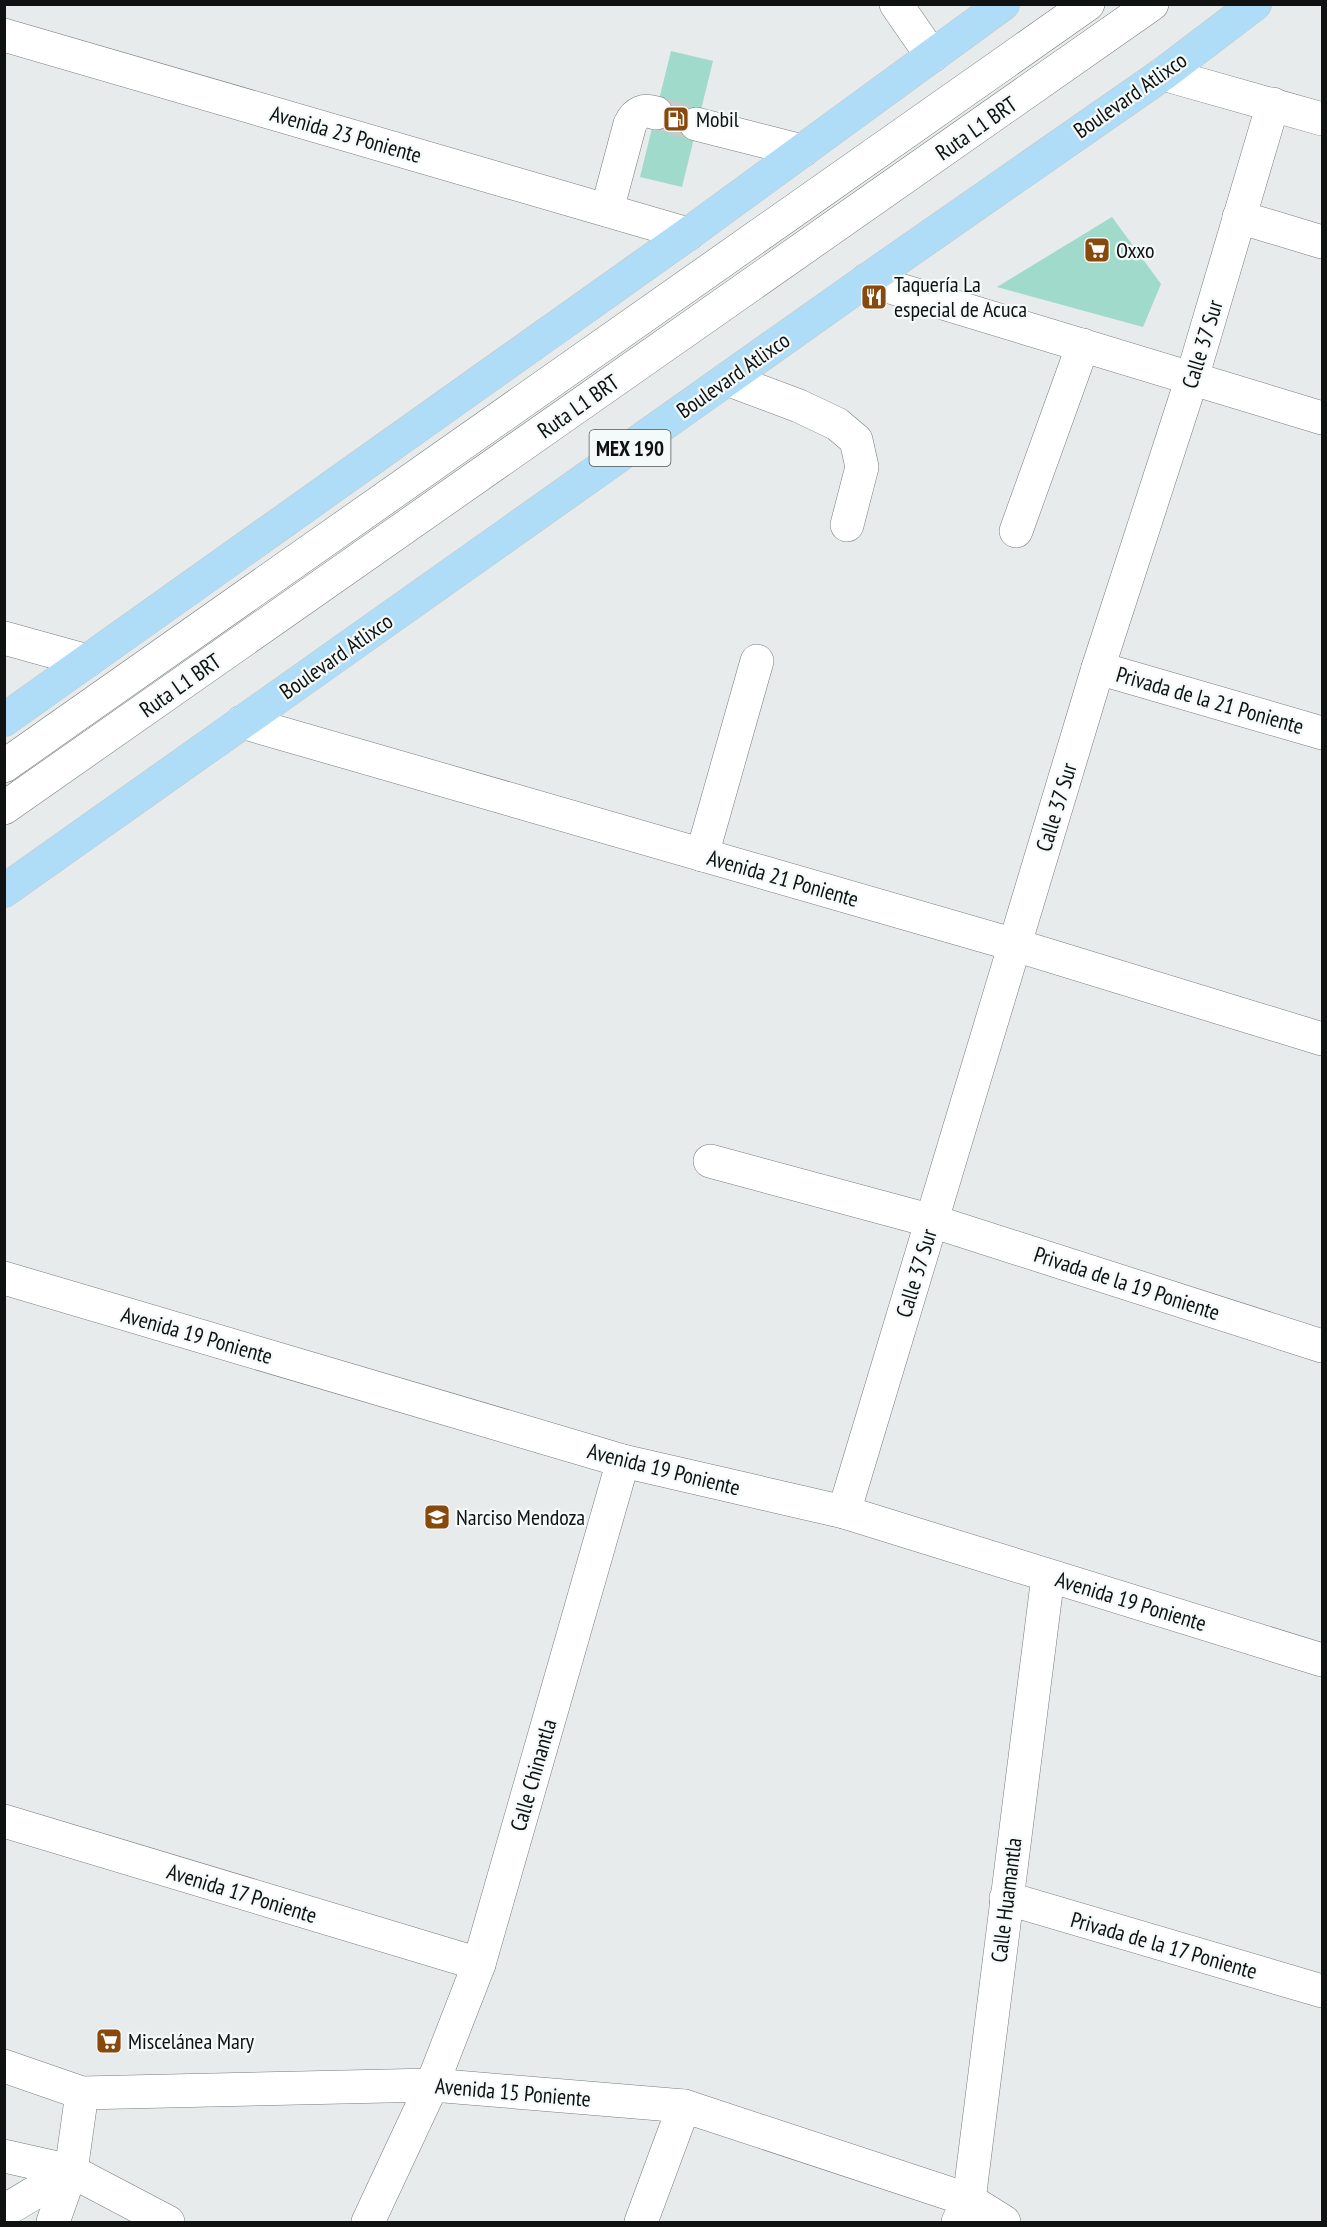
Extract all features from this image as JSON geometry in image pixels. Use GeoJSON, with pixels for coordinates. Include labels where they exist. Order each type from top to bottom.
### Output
{"type":"FeatureCollection","features":[{"type":"Feature","properties":{"kind":"main road"},"geometry":{"type":"LineString","coordinates":[[4,720],[688,234],[1003,4]]}},
{"type":"Feature","properties":{"kind":"main road","name":"Boulevard Atlixco"},"geometry":{"type":"LineString","coordinates":[[4,891],[867,280],[1163,74],[1256,4]]}},
{"type":"Feature","properties":{"kind":"street"},"geometry":{"type":"LineString","coordinates":[[896,4],[932,56]]}},
{"type":"Feature","properties":{"kind":"street","name":"Ruta L1 BRT"},"geometry":{"type":"LineString","coordinates":[[4,766],[1088,4]]}},
{"type":"Feature","properties":{"kind":"street","name":"Ruta L1 BRT"},"geometry":{"type":"LineString","coordinates":[[4,808],[1152,4]]}},
{"type":"Feature","properties":{"kind":"street","name":"Avenida 23 Poniente"},"geometry":{"type":"LineString","coordinates":[[4,35],[688,234]]}},
{"type":"Feature","properties":{"kind":"street"},"geometry":{"type":"LineString","coordinates":[[1163,74],[1323,119]]}},
{"type":"Feature","properties":{"kind":"street","name":"Calle 37 Sur"},"geometry":{"type":"LineString","coordinates":[[844,1512],[1098,668],[1192,378],[1273,104]]}},
{"type":"Feature","properties":{"kind":"street"},"geometry":{"type":"LineString","coordinates":[[607,210],[630,123],[634,116],[642,112],[656,113]]}},
{"type":"Feature","properties":{"kind":"street"},"geometry":{"type":"LineString","coordinates":[[696,124],[802,151]]}},
{"type":"Feature","properties":{"kind":"street"},"geometry":{"type":"LineString","coordinates":[[1239,217],[1323,242]]}},
{"type":"Feature","properties":{"kind":"street"},"geometry":{"type":"LineString","coordinates":[[867,280],[1323,418]]}},
{"type":"Feature","properties":{"kind":"street"},"geometry":{"type":"LineString","coordinates":[[1016,531],[1083,345]]}},
{"type":"Feature","properties":{"kind":"street"},"geometry":{"type":"LineString","coordinates":[[727,379],[808,410],[837,424],[856,440],[862,467],[847,525]]}},
{"type":"Feature","properties":{"kind":"street"},"geometry":{"type":"LineString","coordinates":[[4,639],[87,662]]}},
{"type":"Feature","properties":{"kind":"street"},"geometry":{"type":"LineString","coordinates":[[702,855],[757,661]]}},
{"type":"Feature","properties":{"kind":"street","name":"Privada de la 21 Poniente"},"geometry":{"type":"LineString","coordinates":[[1098,668],[1323,733]]}},
{"type":"Feature","properties":{"kind":"street","name":"Avenida 21 Poniente"},"geometry":{"type":"LineString","coordinates":[[242,722],[1015,945],[1323,1039]]}},
{"type":"Feature","properties":{"kind":"street","name":"Privada de la 19 Poniente"},"geometry":{"type":"LineString","coordinates":[[710,1161],[932,1221],[1323,1346]]}},
{"type":"Feature","properties":{"kind":"street","name":"Avenida 19 Poniente"},"geometry":{"type":"LineString","coordinates":[[4,1278],[623,1461],[844,1512],[1323,1660]]}},
{"type":"Feature","properties":{"kind":"street","name":"Calle Chinantla"},"geometry":{"type":"LineString","coordinates":[[368,2223],[432,2085],[479,1964],[623,1461]]}},
{"type":"Feature","properties":{"kind":"street","name":"Calle Huamantla"},"geometry":{"type":"LineString","coordinates":[[963,2211],[1048,1576]]}},
{"type":"Feature","properties":{"kind":"street","name":"Avenida 17 Poniente"},"geometry":{"type":"LineString","coordinates":[[4,1821],[479,1964]]}},
{"type":"Feature","properties":{"kind":"street","name":"Privada de la 17 Poniente"},"geometry":{"type":"LineString","coordinates":[[1006,1899],[1323,1991]]}},
{"type":"Feature","properties":{"kind":"street","name":"Avenida 15 Poniente"},"geometry":{"type":"LineString","coordinates":[[4,2066],[82,2093],[432,2085],[684,2106],[963,2211],[1004,2223]]}},
{"type":"Feature","properties":{"kind":"street"},"geometry":{"type":"LineString","coordinates":[[53,2223],[71,2171],[82,2093]]}},
{"type":"Feature","properties":{"kind":"street"},"geometry":{"type":"LineString","coordinates":[[641,2223],[684,2106]]}},
{"type":"Feature","properties":{"kind":"street"},"geometry":{"type":"LineString","coordinates":[[4,2156],[71,2171],[168,2223]]}},
{"type":"Feature","properties":{"kind":"street"},"geometry":{"type":"LineString","coordinates":[[4,2211],[71,2171]]}},
{"type":"Feature","properties":{"kind":"building","name":"Mobil"},"geometry":{"type":"Polygon","coordinates":[[[671,51],[713,61],[682,187],[640,177],[671,51]]]}},
{"type":"Feature","properties":{"kind":"building","name":"Oxxo"},"geometry":{"type":"Polygon","coordinates":[[[1112,217],[1161,284],[1143,327],[997,287],[1112,217]]]}},
{"type":"Feature","properties":{"kind":"tunnel"},"geometry":{"type":"LineString","coordinates":[[656,113],[696,124]]}},
{"type":"Feature","properties":{"kind":"place","name":"Mobil"},"geometry":{"type":"Point","coordinates":[676,119]}},
{"type":"Feature","properties":{"kind":"place","name":"Oxxo"},"geometry":{"type":"Point","coordinates":[1097,250]}},
{"type":"Feature","properties":{"kind":"place","name":"Taquería La especial de Acuca"},"geometry":{"type":"Point","coordinates":[874,297]}},
{"type":"Feature","properties":{"kind":"place","name":"Narciso Mendoza"},"geometry":{"type":"Point","coordinates":[437,1517]}},
{"type":"Feature","properties":{"kind":"place","name":"Miscelánea Mary"},"geometry":{"type":"Point","coordinates":[109,2041]}}]}
